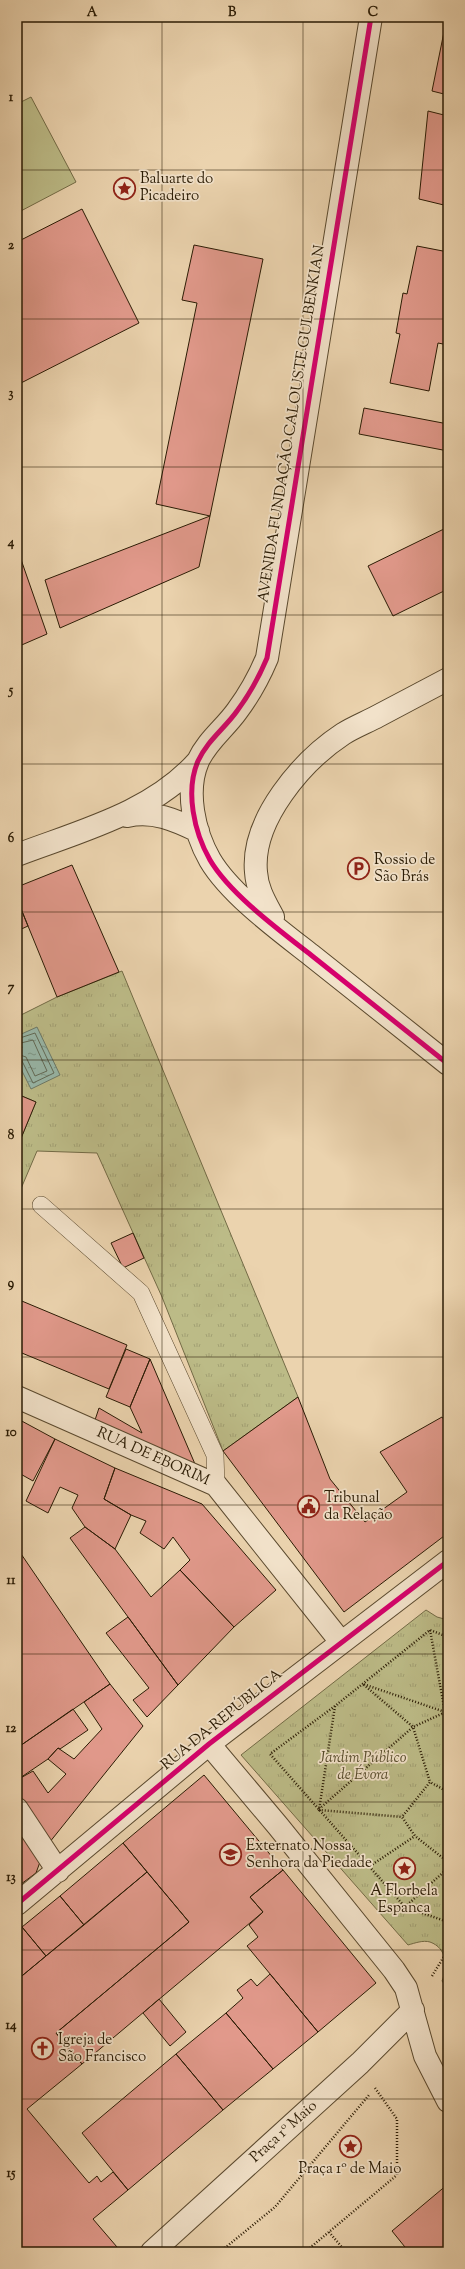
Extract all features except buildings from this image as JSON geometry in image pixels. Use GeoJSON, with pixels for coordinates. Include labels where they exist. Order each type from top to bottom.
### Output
{"type":"FeatureCollection","features":[{"type":"Feature","properties":{"kind":"street","name":"AVENIDA FUNDAÇÃO CALOUSTE GULBENKIAN"},"geometry":{"type":"LineString","coordinates":[[371,17],[267,658],[259,676],[237,711],[211,740],[198,761],[192,787],[196,823],[210,860],[224,877],[282,932],[448,1064]]}},
{"type":"Feature","properties":{"kind":"street"},"geometry":{"type":"LineString","coordinates":[[282,932],[259,892],[256,872],[256,850],[265,826],[278,800],[306,765],[343,734],[448,679]]}},
{"type":"Feature","properties":{"kind":"street"},"geometry":{"type":"LineString","coordinates":[[17,856],[143,805],[167,790],[198,761]]}},
{"type":"Feature","properties":{"kind":"street"},"geometry":{"type":"LineString","coordinates":[[102,822],[129,815],[148,814],[196,823]]}},
{"type":"Feature","properties":{"kind":"street","name":"RUA DE EBORIM"},"geometry":{"type":"LineString","coordinates":[[17,1397],[216,1485],[342,1642]]}},
{"type":"Feature","properties":{"kind":"street","name":"RUA DA REPÚBLICA"},"geometry":{"type":"LineString","coordinates":[[17,1904],[209,1744],[448,1561]]}},
{"type":"Feature","properties":{"kind":"street"},"geometry":{"type":"LineString","coordinates":[[209,1744],[278,1826],[394,1970],[406,1988],[425,2056],[448,2101]]}},
{"type":"Feature","properties":{"kind":"street"},"geometry":{"type":"LineString","coordinates":[[17,1809],[58,1871]]}},
{"type":"Feature","properties":{"kind":"street","name":"Praça 1º Maio"},"geometry":{"type":"LineString","coordinates":[[152,2252],[360,2063],[413,2010]]}},
{"type":"Feature","properties":{"kind":"lane"},"geometry":{"type":"LineString","coordinates":[[41,1205],[141,1293],[216,1455],[216,1485]]}},
{"type":"Feature","properties":{"kind":"path"},"geometry":{"type":"LineString","coordinates":[[430,1630],[448,1637]]}},
{"type":"Feature","properties":{"kind":"path"},"geometry":{"type":"LineString","coordinates":[[430,1630],[336,1706],[270,1754],[405,1907],[448,1922]]}},
{"type":"Feature","properties":{"kind":"path"},"geometry":{"type":"LineString","coordinates":[[430,1630],[447,1712]]}},
{"type":"Feature","properties":{"kind":"path"},"geometry":{"type":"LineString","coordinates":[[363,1684],[447,1712]]}},
{"type":"Feature","properties":{"kind":"path"},"geometry":{"type":"LineString","coordinates":[[363,1684],[413,1727],[430,1782],[448,1792]]}},
{"type":"Feature","properties":{"kind":"path"},"geometry":{"type":"LineString","coordinates":[[319,1810],[336,1706]]}},
{"type":"Feature","properties":{"kind":"path"},"geometry":{"type":"LineString","coordinates":[[319,1810],[413,1727],[447,1712]]}},
{"type":"Feature","properties":{"kind":"path"},"geometry":{"type":"LineString","coordinates":[[402,1817],[430,1782]]}},
{"type":"Feature","properties":{"kind":"path"},"geometry":{"type":"LineString","coordinates":[[319,1810],[402,1817]]}},
{"type":"Feature","properties":{"kind":"path"},"geometry":{"type":"LineString","coordinates":[[402,1817],[415,1836],[448,1862]]}},
{"type":"Feature","properties":{"kind":"path"},"geometry":{"type":"LineString","coordinates":[[370,1866],[415,1836]]}},
{"type":"Feature","properties":{"kind":"path"},"geometry":{"type":"LineString","coordinates":[[405,1907],[448,1868]]}},
{"type":"Feature","properties":{"kind":"path"},"geometry":{"type":"LineString","coordinates":[[443,1955],[448,1950]]}},
{"type":"Feature","properties":{"kind":"path"},"geometry":{"type":"LineString","coordinates":[[220,2252],[275,2207],[375,2087],[397,2120],[397,2175],[305,2252]]}},
{"type":"Feature","properties":{"kind":"path"},"geometry":{"type":"LineString","coordinates":[[329,2232],[346,2252]]}},
{"type":"Feature","properties":{"kind":"green space"},"geometry":{"type":"Polygon","coordinates":[[[31,97],[76,182],[17,213],[17,104],[31,97]]]}},
{"type":"Feature","properties":{"kind":"green space"},"geometry":{"type":"Polygon","coordinates":[[[122,971],[298,1397],[223,1451],[162,1297],[97,1153],[37,1151],[17,1198],[17,1148],[36,1102],[17,1094],[17,1017],[57,997],[122,971]]]}},
{"type":"Feature","properties":{"kind":"green space","name":"Jardim Público de Évora"},"geometry":{"type":"Polygon","coordinates":[[[426,1610],[437,1617],[448,1620],[448,1989],[442,1981],[445,1970],[445,1958],[440,1949],[436,1945],[427,1941],[408,1945],[241,1755],[426,1610]]]}},
{"type":"Feature","properties":{"kind":"water"},"geometry":{"type":"Polygon","coordinates":[[[37,1027],[60,1075],[31,1089],[17,1061],[17,1036],[37,1027]]]}},
{"type":"Feature","properties":{"kind":"cycle path"},"geometry":{"type":"LineString","coordinates":[[371,17],[267,658],[254,686],[232,717],[206,747],[198,761],[192,785],[192,798],[196,824],[204,849],[219,873],[230,886],[270,923],[448,1064]]}},
{"type":"Feature","properties":{"kind":"cycle path"},"geometry":{"type":"LineString","coordinates":[[17,1904],[209,1744],[448,1561]]}},
{"type":"Feature","properties":{"kind":"place","name":"Baluarte do Picadeiro"},"geometry":{"type":"Point","coordinates":[124,188]}},
{"type":"Feature","properties":{"kind":"place","name":"Rossio de São Brás"},"geometry":{"type":"Point","coordinates":[358,869]}},
{"type":"Feature","properties":{"kind":"place","name":"Tribunal da Relação"},"geometry":{"type":"Point","coordinates":[309,1507]}},
{"type":"Feature","properties":{"kind":"place","name":"Externato Nossa Senhora da Piedade"},"geometry":{"type":"Point","coordinates":[230,1855]}},
{"type":"Feature","properties":{"kind":"place","name":"A Florbela Espanca"},"geometry":{"type":"Point","coordinates":[404,1868]}},
{"type":"Feature","properties":{"kind":"place","name":"Igreja de São Francisco"},"geometry":{"type":"Point","coordinates":[43,2049]}},
{"type":"Feature","properties":{"kind":"place","name":"Praça 1º de Maio"},"geometry":{"type":"Point","coordinates":[350,2146]}}]}
